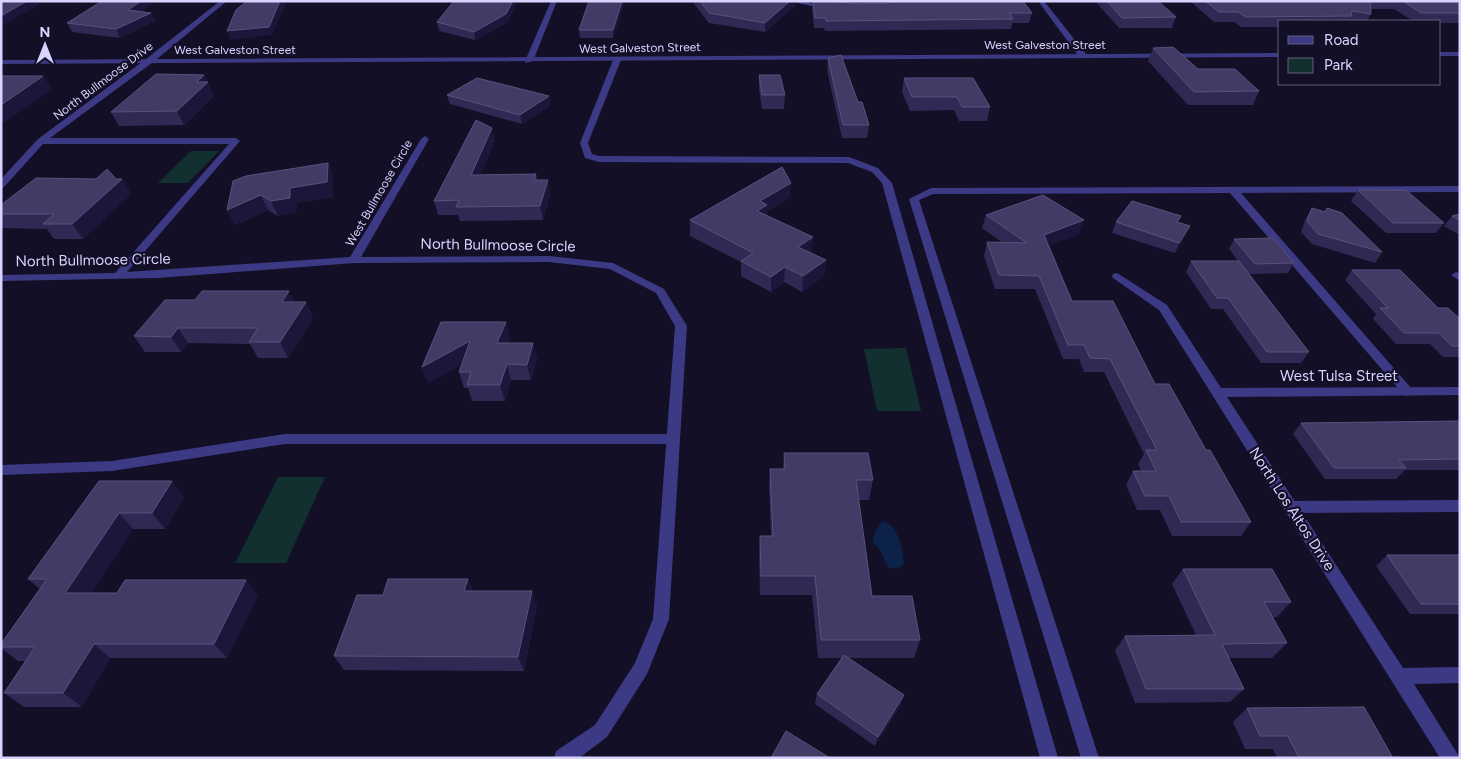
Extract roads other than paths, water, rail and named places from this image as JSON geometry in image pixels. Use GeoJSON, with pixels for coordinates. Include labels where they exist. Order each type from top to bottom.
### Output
{"type":"FeatureCollection","features":[{"type":"Feature","properties":{"kind":"street","name":"North Bullmoose Drive"},"geometry":{"type":"LineString","coordinates":[[1,185],[41,141],[224,1]]}},
{"type":"Feature","properties":{"kind":"street"},"geometry":{"type":"LineString","coordinates":[[529,60],[554,1]]}},
{"type":"Feature","properties":{"kind":"street"},"geometry":{"type":"LineString","coordinates":[[792,1],[807,6],[841,9]]}},
{"type":"Feature","properties":{"kind":"street"},"geometry":{"type":"LineString","coordinates":[[1040,1],[1083,56]]}},
{"type":"Feature","properties":{"kind":"street"},"geometry":{"type":"LineString","coordinates":[[1441,54],[1460,54]]}},
{"type":"Feature","properties":{"kind":"street","name":"West Galveston Street"},"geometry":{"type":"LineString","coordinates":[[1,62],[1278,55]]}},
{"type":"Feature","properties":{"kind":"street"},"geometry":{"type":"LineString","coordinates":[[617,60],[584,143],[588,156],[599,159],[848,160],[876,169],[887,182],[1049,758]]}},
{"type":"Feature","properties":{"kind":"street","name":"West Bullmoose Circle"},"geometry":{"type":"LineString","coordinates":[[354,260],[425,139]]}},
{"type":"Feature","properties":{"kind":"street"},"geometry":{"type":"LineString","coordinates":[[41,141],[236,141],[117,276]]}},
{"type":"Feature","properties":{"kind":"street"},"geometry":{"type":"LineString","coordinates":[[1090,758],[914,199],[931,191],[1460,189]]}},
{"type":"Feature","properties":{"kind":"street"},"geometry":{"type":"LineString","coordinates":[[1234,191],[1408,392]]}},
{"type":"Feature","properties":{"kind":"street","name":"North Bullmoose Circle"},"geometry":{"type":"LineString","coordinates":[[1,278],[158,276],[354,260],[549,259],[614,266],[660,292],[681,326],[661,619],[641,668],[600,731],[563,758]]}},
{"type":"Feature","properties":{"kind":"street","name":"North Los Altos Drive"},"geometry":{"type":"LineString","coordinates":[[1117,276],[1163,308],[1451,758]]}},
{"type":"Feature","properties":{"kind":"street","name":"West Tulsa Street"},"geometry":{"type":"LineString","coordinates":[[1218,393],[1460,391]]}},
{"type":"Feature","properties":{"kind":"street"},"geometry":{"type":"LineString","coordinates":[[1,470],[68,469],[113,465],[231,445],[285,439],[674,439]]}},
{"type":"Feature","properties":{"kind":"street"},"geometry":{"type":"LineString","coordinates":[[1291,507],[1460,506]]}},
{"type":"Feature","properties":{"kind":"street"},"geometry":{"type":"LineString","coordinates":[[1399,676],[1460,675]]}},
{"type":"Feature","properties":{"kind":"water"},"geometry":{"type":"Polygon","coordinates":[[[882,521],[892,527],[899,538],[904,563],[899,568],[894,569],[887,566],[881,552],[873,542],[874,535],[882,521]]]}}]}
